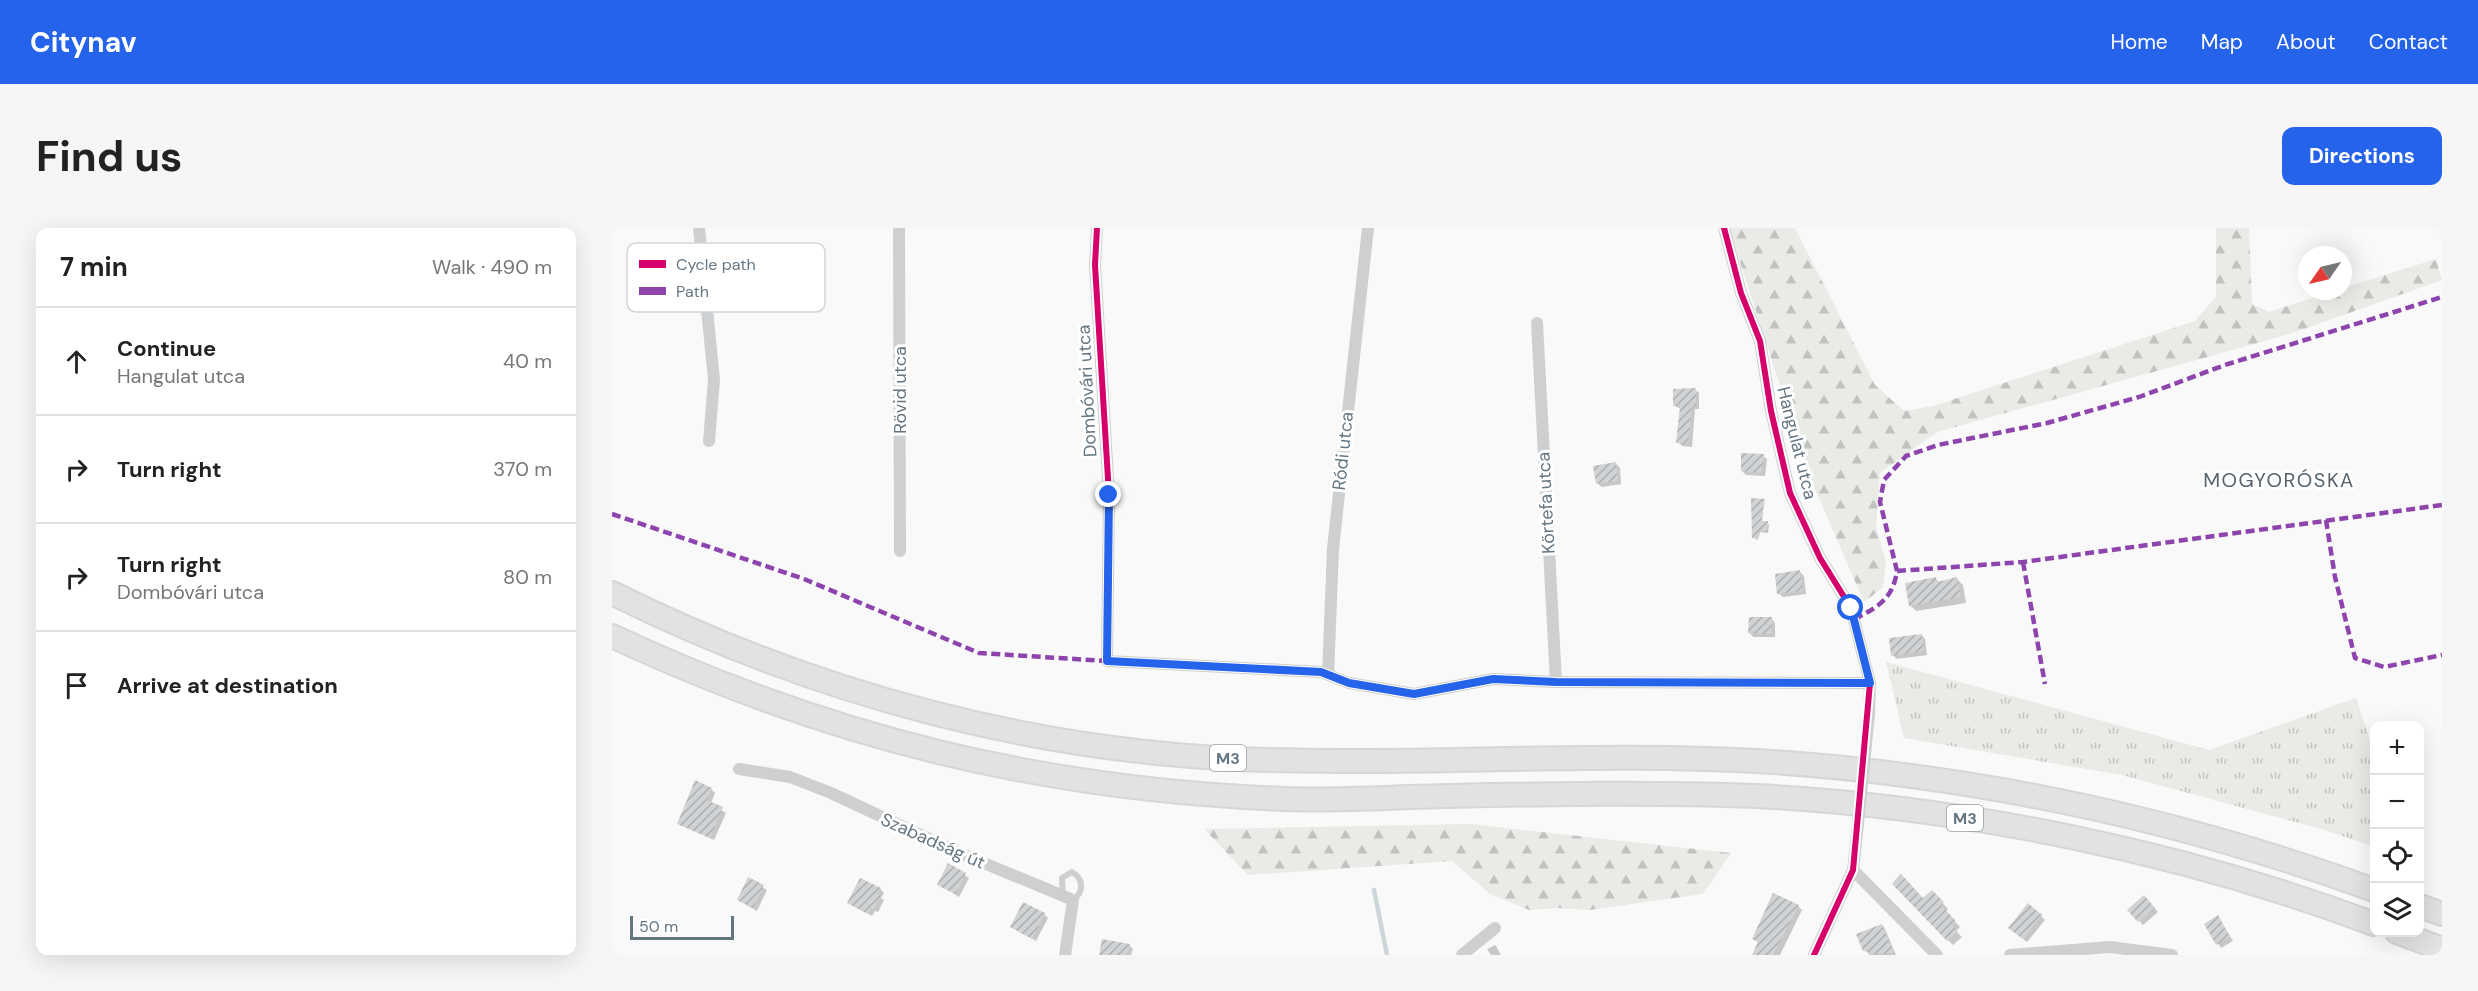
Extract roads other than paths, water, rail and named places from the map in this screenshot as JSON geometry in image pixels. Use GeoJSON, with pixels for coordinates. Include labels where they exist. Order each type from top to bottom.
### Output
{"type":"FeatureCollection","features":[{"type":"Feature","properties":{"kind":"highway","name":"M3"},"geometry":{"type":"LineString","coordinates":[[612,593],[741,652],[853,692],[964,722],[1029,735],[1163,754],[1262,760],[1665,758],[1870,770],[2060,801],[2164,824],[2315,868],[2370,889]]}},
{"type":"Feature","properties":{"kind":"highway","name":"M3"},"geometry":{"type":"LineString","coordinates":[[612,636],[721,684],[843,728],[970,762],[1106,785],[1287,799],[1542,794],[1757,796],[1866,806],[1969,819],[2050,833],[2150,856],[2324,905],[2370,922]]}},
{"type":"Feature","properties":{"kind":"highway"},"geometry":{"type":"LineString","coordinates":[[2424,907],[2442,914]]}},
{"type":"Feature","properties":{"kind":"highway"},"geometry":{"type":"LineString","coordinates":[[2408,937],[2442,949]]}},
{"type":"Feature","properties":{"kind":"street"},"geometry":{"type":"LineString","coordinates":[[699,228],[700,243]]}},
{"type":"Feature","properties":{"kind":"street","name":"Rövid utca"},"geometry":{"type":"LineString","coordinates":[[899,228],[900,551]]}},
{"type":"Feature","properties":{"kind":"street","name":"Dombóvári utca"},"geometry":{"type":"LineString","coordinates":[[1097,228],[1095,265],[1109,495],[1107,661],[1321,672],[1328,675]]}},
{"type":"Feature","properties":{"kind":"street","name":"Ródi utca"},"geometry":{"type":"LineString","coordinates":[[1328,675],[1333,549],[1368,228]]}},
{"type":"Feature","properties":{"kind":"street","name":"Hangulat utca"},"geometry":{"type":"LineString","coordinates":[[1724,228],[1741,293],[1760,341],[1771,411],[1790,493],[1820,558],[1851,608],[1870,683],[1869,714],[1853,870],[1814,955]]}},
{"type":"Feature","properties":{"kind":"street"},"geometry":{"type":"LineString","coordinates":[[707,312],[714,380],[709,441]]}},
{"type":"Feature","properties":{"kind":"street","name":"Körtefa utca"},"geometry":{"type":"LineString","coordinates":[[1537,323],[1556,682]]}},
{"type":"Feature","properties":{"kind":"street"},"geometry":{"type":"LineString","coordinates":[[1328,675],[1349,683],[1414,694],[1493,679],[1556,682],[1870,683]]}},
{"type":"Feature","properties":{"kind":"street","name":"Szabadság út"},"geometry":{"type":"LineString","coordinates":[[739,769],[790,777],[831,793],[955,851],[1068,898],[1065,955]]}},
{"type":"Feature","properties":{"kind":"street"},"geometry":{"type":"LineString","coordinates":[[1853,870],[1937,955]]}},
{"type":"Feature","properties":{"kind":"street"},"geometry":{"type":"LineString","coordinates":[[1462,955],[1495,928]]}},
{"type":"Feature","properties":{"kind":"street"},"geometry":{"type":"LineString","coordinates":[[2010,955],[2110,947],[2172,955]]}},
{"type":"Feature","properties":{"kind":"waterway"},"geometry":{"type":"LineString","coordinates":[[1374,890],[1387,955]]}},
{"type":"Feature","properties":{"kind":"district","name":"MOGYORÓSKA"},"geometry":{"type":"Point","coordinates":[2279,480]}}]}
